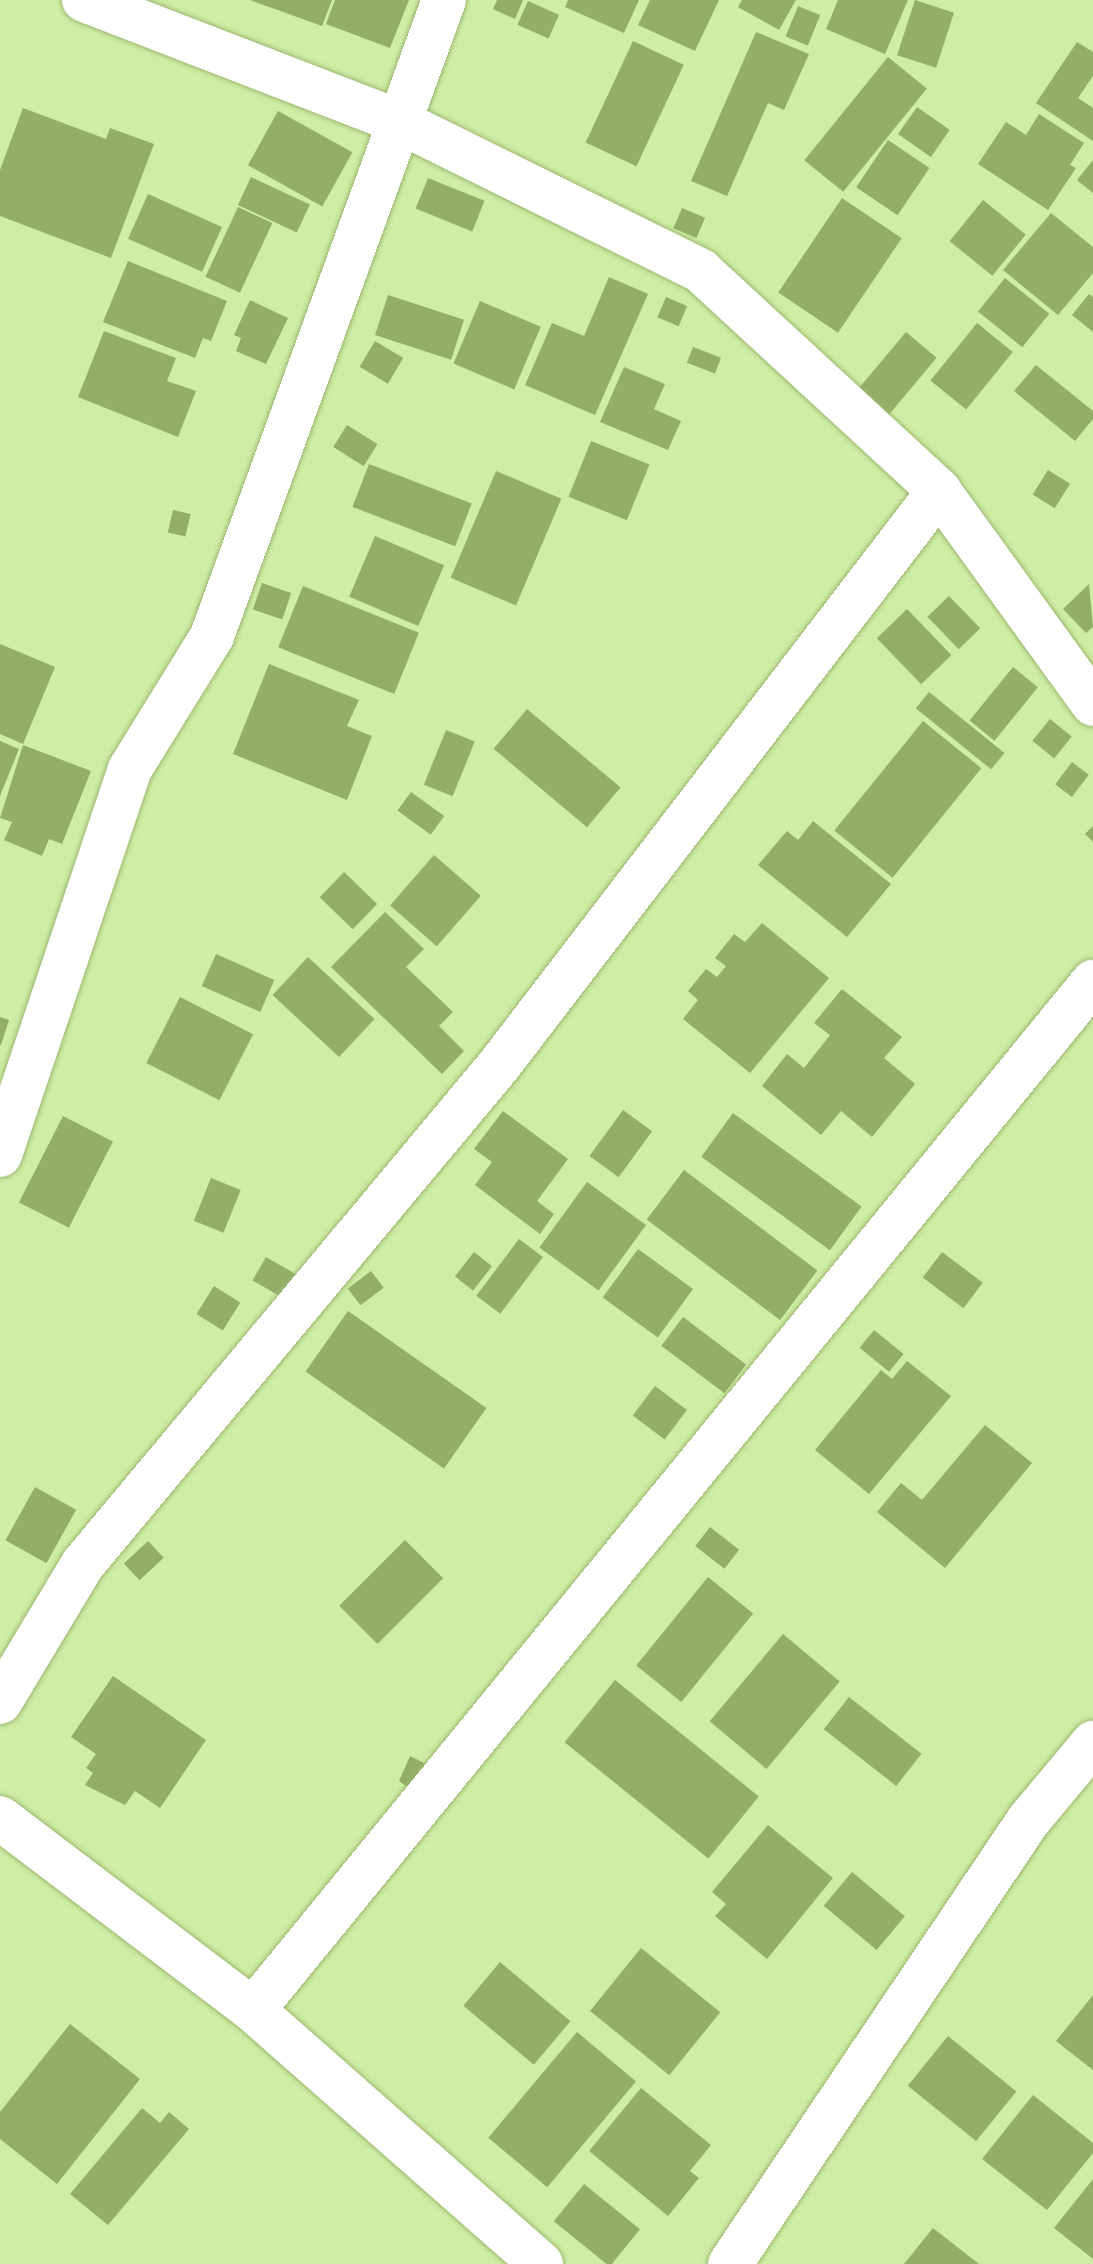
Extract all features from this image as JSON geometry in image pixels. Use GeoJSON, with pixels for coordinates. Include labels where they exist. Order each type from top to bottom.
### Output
{"type":"FeatureCollection","features":[{"type":"Feature","properties":{"kind":"street"},"geometry":{"type":"LineString","coordinates":[[84,0],[398,121],[701,271],[939,491],[1093,704]]}},
{"type":"Feature","properties":{"kind":"street"},"geometry":{"type":"LineString","coordinates":[[0,1155],[130,769],[212,636],[444,0]]}},
{"type":"Feature","properties":{"kind":"street"},"geometry":{"type":"LineString","coordinates":[[0,1702],[83,1564],[500,1064],[939,491]]}},
{"type":"Feature","properties":{"kind":"street"},"geometry":{"type":"LineString","coordinates":[[253,2010],[1093,982]]}},
{"type":"Feature","properties":{"kind":"street"},"geometry":{"type":"LineString","coordinates":[[730,2264],[1028,1821],[1093,1743]]}},
{"type":"Feature","properties":{"kind":"street"},"geometry":{"type":"LineString","coordinates":[[0,1818],[253,2010],[541,2264]]}},
{"type":"Feature","properties":{"kind":"building"},"geometry":{"type":"Polygon","coordinates":[[[250,0],[332,0],[322,26],[250,0]]]}},
{"type":"Feature","properties":{"kind":"building"},"geometry":{"type":"Polygon","coordinates":[[[335,0],[409,0],[390,48],[326,24],[335,0]]]}},
{"type":"Feature","properties":{"kind":"building"},"geometry":{"type":"Polygon","coordinates":[[[497,0],[523,0],[515,19],[493,9],[497,0]]]}},
{"type":"Feature","properties":{"kind":"building"},"geometry":{"type":"Polygon","coordinates":[[[568,0],[639,0],[624,33],[565,7],[568,0]]]}},
{"type":"Feature","properties":{"kind":"building"},"geometry":{"type":"Polygon","coordinates":[[[650,0],[719,0],[695,51],[638,25],[650,0]]]}},
{"type":"Feature","properties":{"kind":"building"},"geometry":{"type":"Polygon","coordinates":[[[742,0],[796,0],[779,30],[738,7],[742,0]]]}},
{"type":"Feature","properties":{"kind":"building"},"geometry":{"type":"Polygon","coordinates":[[[838,0],[908,0],[885,54],[826,29],[838,0]]]}},
{"type":"Feature","properties":{"kind":"building"},"geometry":{"type":"Polygon","coordinates":[[[915,0],[954,13],[936,68],[897,55],[915,0]]]}},
{"type":"Feature","properties":{"kind":"building"},"geometry":{"type":"Polygon","coordinates":[[[528,1],[559,15],[548,39],[517,25],[528,1]]]}},
{"type":"Feature","properties":{"kind":"building"},"geometry":{"type":"Polygon","coordinates":[[[798,6],[820,15],[808,46],[786,37],[798,6]]]}},
{"type":"Feature","properties":{"kind":"building"},"geometry":{"type":"Polygon","coordinates":[[[756,32],[809,54],[784,110],[768,103],[727,196],[691,181],[756,32]]]}},
{"type":"Feature","properties":{"kind":"building"},"geometry":{"type":"Polygon","coordinates":[[[633,41],[684,65],[636,166],[586,143],[633,41]]]}},
{"type":"Feature","properties":{"kind":"building"},"geometry":{"type":"Polygon","coordinates":[[[1077,42],[1093,52],[1093,76],[1078,98],[1093,108],[1093,141],[1036,103],[1077,42]]]}},
{"type":"Feature","properties":{"kind":"building"},"geometry":{"type":"Polygon","coordinates":[[[888,57],[927,88],[843,192],[804,160],[888,57]]]}},
{"type":"Feature","properties":{"kind":"building"},"geometry":{"type":"Polygon","coordinates":[[[917,107],[950,130],[931,157],[898,134],[917,107]]]}},
{"type":"Feature","properties":{"kind":"building"},"geometry":{"type":"Polygon","coordinates":[[[23,108],[106,139],[110,128],[154,144],[111,258],[0,216],[0,170],[23,108]]]}},
{"type":"Feature","properties":{"kind":"building"},"geometry":{"type":"Polygon","coordinates":[[[278,111],[352,152],[322,206],[248,165],[278,111]]]}},
{"type":"Feature","properties":{"kind":"building"},"geometry":{"type":"Polygon","coordinates":[[[1039,114],[1084,143],[1070,165],[1076,168],[1048,210],[978,164],[1006,122],[1026,135],[1039,114]]]}},
{"type":"Feature","properties":{"kind":"building"},"geometry":{"type":"Polygon","coordinates":[[[888,140],[929,168],[898,215],[856,187],[888,140]]]}},
{"type":"Feature","properties":{"kind":"building"},"geometry":{"type":"Polygon","coordinates":[[[1093,160],[1093,193],[1077,180],[1093,160]]]}},
{"type":"Feature","properties":{"kind":"building"},"geometry":{"type":"Polygon","coordinates":[[[251,177],[310,204],[297,233],[238,205],[251,177]]]}},
{"type":"Feature","properties":{"kind":"building"},"geometry":{"type":"Polygon","coordinates":[[[428,178],[485,201],[472,231],[416,209],[428,178]]]}},
{"type":"Feature","properties":{"kind":"building"},"geometry":{"type":"Polygon","coordinates":[[[148,194],[222,227],[202,272],[128,239],[148,194]]]}},
{"type":"Feature","properties":{"kind":"building"},"geometry":{"type":"Polygon","coordinates":[[[842,198],[902,238],[838,333],[778,293],[842,198]]]}},
{"type":"Feature","properties":{"kind":"building"},"geometry":{"type":"Polygon","coordinates":[[[983,200],[1026,235],[992,276],[950,241],[983,200]]]}},
{"type":"Feature","properties":{"kind":"building"},"geometry":{"type":"Polygon","coordinates":[[[238,207],[272,223],[240,293],[205,277],[238,207]]]}},
{"type":"Feature","properties":{"kind":"building"},"geometry":{"type":"Polygon","coordinates":[[[682,208],[705,218],[696,238],[673,228],[682,208]]]}},
{"type":"Feature","properties":{"kind":"building"},"geometry":{"type":"Polygon","coordinates":[[[1051,213],[1093,247],[1093,273],[1058,315],[1003,270],[1051,213]]]}},
{"type":"Feature","properties":{"kind":"building"},"geometry":{"type":"Polygon","coordinates":[[[128,261],[227,301],[211,341],[203,338],[195,358],[103,322],[128,261]]]}},
{"type":"Feature","properties":{"kind":"building"},"geometry":{"type":"Polygon","coordinates":[[[609,277],[648,294],[595,415],[525,385],[552,323],[584,336],[609,277]]]}},
{"type":"Feature","properties":{"kind":"building"},"geometry":{"type":"Polygon","coordinates":[[[1005,278],[1049,314],[1022,347],[978,311],[1005,278]]]}},
{"type":"Feature","properties":{"kind":"building"},"geometry":{"type":"Polygon","coordinates":[[[1089,294],[1093,297],[1093,332],[1072,315],[1089,294]]]}},
{"type":"Feature","properties":{"kind":"building"},"geometry":{"type":"Polygon","coordinates":[[[388,295],[464,320],[451,360],[375,335],[388,295]]]}},
{"type":"Feature","properties":{"kind":"building"},"geometry":{"type":"Polygon","coordinates":[[[666,297],[687,306],[679,326],[657,317],[666,297]]]}},
{"type":"Feature","properties":{"kind":"building"},"geometry":{"type":"Polygon","coordinates":[[[250,300],[288,318],[266,364],[236,351],[241,338],[234,335],[250,300]]]}},
{"type":"Feature","properties":{"kind":"building"},"geometry":{"type":"Polygon","coordinates":[[[480,301],[541,327],[514,389],[453,364],[480,301]]]}},
{"type":"Feature","properties":{"kind":"building"},"geometry":{"type":"Polygon","coordinates":[[[977,323],[1013,352],[966,409],[930,381],[977,323]]]}},
{"type":"Feature","properties":{"kind":"building"},"geometry":{"type":"Polygon","coordinates":[[[104,331],[176,358],[167,381],[196,391],[178,437],[78,397],[104,331]]]}},
{"type":"Feature","properties":{"kind":"building"},"geometry":{"type":"Polygon","coordinates":[[[906,332],[937,358],[887,417],[857,391],[906,332]]]}},
{"type":"Feature","properties":{"kind":"building"},"geometry":{"type":"Polygon","coordinates":[[[375,341],[403,358],[388,384],[360,367],[375,341]]]}},
{"type":"Feature","properties":{"kind":"building"},"geometry":{"type":"Polygon","coordinates":[[[693,347],[721,358],[715,374],[687,363],[693,347]]]}},
{"type":"Feature","properties":{"kind":"building"},"geometry":{"type":"Polygon","coordinates":[[[1036,365],[1093,411],[1093,419],[1075,441],[1014,391],[1036,365]]]}},
{"type":"Feature","properties":{"kind":"building"},"geometry":{"type":"Polygon","coordinates":[[[624,367],[665,384],[654,409],[681,421],[668,450],[600,422],[624,367]]]}},
{"type":"Feature","properties":{"kind":"building"},"geometry":{"type":"Polygon","coordinates":[[[347,425],[378,444],[364,466],[333,447],[347,425]]]}},
{"type":"Feature","properties":{"kind":"building"},"geometry":{"type":"Polygon","coordinates":[[[591,441],[649,465],[627,520],[569,497],[591,441]]]}},
{"type":"Feature","properties":{"kind":"building"},"geometry":{"type":"Polygon","coordinates":[[[369,464],[472,503],[455,546],[353,507],[369,464]]]}},
{"type":"Feature","properties":{"kind":"building"},"geometry":{"type":"Polygon","coordinates":[[[1048,470],[1070,484],[1055,508],[1033,495],[1048,470]]]}},
{"type":"Feature","properties":{"kind":"building"},"geometry":{"type":"Polygon","coordinates":[[[496,471],[561,499],[516,606],[451,578],[496,471]]]}},
{"type":"Feature","properties":{"kind":"building"},"geometry":{"type":"Polygon","coordinates":[[[173,510],[191,514],[185,536],[168,532],[173,510]]]}},
{"type":"Feature","properties":{"kind":"building"},"geometry":{"type":"Polygon","coordinates":[[[375,536],[444,565],[418,626],[349,597],[375,536]]]}},
{"type":"Feature","properties":{"kind":"building"},"geometry":{"type":"Polygon","coordinates":[[[262,583],[291,593],[282,620],[253,609],[262,583]]]}},
{"type":"Feature","properties":{"kind":"building"},"geometry":{"type":"Polygon","coordinates":[[[1089,584],[1093,627],[1086,633],[1063,609],[1089,584]]]}},
{"type":"Feature","properties":{"kind":"building"},"geometry":{"type":"Polygon","coordinates":[[[303,586],[419,633],[394,694],[278,647],[303,586]]]}},
{"type":"Feature","properties":{"kind":"building"},"geometry":{"type":"Polygon","coordinates":[[[949,596],[980,628],[959,649],[927,617],[949,596]]]}},
{"type":"Feature","properties":{"kind":"building"},"geometry":{"type":"Polygon","coordinates":[[[907,609],[951,655],[921,684],[877,638],[907,609]]]}},
{"type":"Feature","properties":{"kind":"building"},"geometry":{"type":"Polygon","coordinates":[[[0,644],[55,667],[23,744],[0,734],[0,644]]]}},
{"type":"Feature","properties":{"kind":"building"},"geometry":{"type":"Polygon","coordinates":[[[269,664],[359,700],[347,726],[372,736],[347,800],[233,754],[269,664]]]}},
{"type":"Feature","properties":{"kind":"building"},"geometry":{"type":"Polygon","coordinates":[[[1013,667],[1038,687],[994,741],[970,721],[1013,667]]]}},
{"type":"Feature","properties":{"kind":"building"},"geometry":{"type":"Polygon","coordinates":[[[929,692],[1004,753],[991,769],[916,708],[929,692]]]}},
{"type":"Feature","properties":{"kind":"building"},"geometry":{"type":"Polygon","coordinates":[[[527,709],[620,787],[587,827],[494,749],[527,709]]]}},
{"type":"Feature","properties":{"kind":"building"},"geometry":{"type":"Polygon","coordinates":[[[1050,719],[1072,737],[1054,758],[1032,741],[1050,719]]]}},
{"type":"Feature","properties":{"kind":"building"},"geometry":{"type":"Polygon","coordinates":[[[923,721],[981,768],[893,878],[834,831],[923,721]]]}},
{"type":"Feature","properties":{"kind":"building"},"geometry":{"type":"Polygon","coordinates":[[[446,730],[475,742],[453,796],[424,785],[446,730]]]}},
{"type":"Feature","properties":{"kind":"building"},"geometry":{"type":"Polygon","coordinates":[[[0,741],[19,749],[0,796],[0,741]]]}},
{"type":"Feature","properties":{"kind":"building"},"geometry":{"type":"Polygon","coordinates":[[[23,745],[91,771],[62,844],[49,839],[42,856],[4,840],[12,822],[0,818],[23,745]]]}},
{"type":"Feature","properties":{"kind":"building"},"geometry":{"type":"Polygon","coordinates":[[[1072,762],[1089,775],[1072,797],[1055,784],[1072,762]]]}},
{"type":"Feature","properties":{"kind":"building"},"geometry":{"type":"Polygon","coordinates":[[[411,792],[444,816],[431,835],[397,811],[411,792]]]}},
{"type":"Feature","properties":{"kind":"building"},"geometry":{"type":"Polygon","coordinates":[[[813,821],[891,884],[847,937],[758,865],[787,831],[798,840],[813,821]]]}},
{"type":"Feature","properties":{"kind":"building"},"geometry":{"type":"Polygon","coordinates":[[[1093,826],[1093,842],[1085,834],[1093,826]]]}},
{"type":"Feature","properties":{"kind":"building"},"geometry":{"type":"Polygon","coordinates":[[[434,855],[481,896],[437,946],[390,906],[434,855]]]}},
{"type":"Feature","properties":{"kind":"building"},"geometry":{"type":"Polygon","coordinates":[[[344,872],[377,904],[353,929],[320,897],[344,872]]]}},
{"type":"Feature","properties":{"kind":"building"},"geometry":{"type":"Polygon","coordinates":[[[385,912],[424,949],[406,967],[453,1012],[439,1026],[464,1051],[442,1074],[331,967],[385,912]]]}},
{"type":"Feature","properties":{"kind":"building"},"geometry":{"type":"Polygon","coordinates":[[[762,923],[829,978],[750,1073],[683,1019],[698,1000],[688,991],[706,969],[717,977],[726,966],[715,958],[734,934],[745,942],[762,923]]]}},
{"type":"Feature","properties":{"kind":"building"},"geometry":{"type":"Polygon","coordinates":[[[216,954],[274,980],[260,1012],[202,986],[216,954]]]}},
{"type":"Feature","properties":{"kind":"building"},"geometry":{"type":"Polygon","coordinates":[[[308,957],[375,1019],[339,1057],[273,995],[308,957]]]}},
{"type":"Feature","properties":{"kind":"building"},"geometry":{"type":"Polygon","coordinates":[[[842,989],[902,1037],[884,1058],[915,1084],[872,1137],[841,1111],[821,1135],[762,1086],[787,1054],[804,1068],[830,1035],[814,1023],[842,989]]]}},
{"type":"Feature","properties":{"kind":"building"},"geometry":{"type":"Polygon","coordinates":[[[180,997],[253,1034],[219,1100],[146,1063],[180,997]]]}},
{"type":"Feature","properties":{"kind":"building"},"geometry":{"type":"Polygon","coordinates":[[[0,1017],[9,1020],[1,1045],[0,1045],[0,1017]]]}},
{"type":"Feature","properties":{"kind":"building"},"geometry":{"type":"Polygon","coordinates":[[[623,1110],[652,1131],[619,1177],[589,1156],[623,1110]]]}},
{"type":"Feature","properties":{"kind":"building"},"geometry":{"type":"Polygon","coordinates":[[[503,1111],[568,1159],[537,1201],[554,1214],[540,1234],[475,1185],[492,1162],[474,1149],[503,1111]]]}},
{"type":"Feature","properties":{"kind":"building"},"geometry":{"type":"Polygon","coordinates":[[[733,1113],[862,1206],[830,1250],[701,1157],[733,1113]]]}},
{"type":"Feature","properties":{"kind":"building"},"geometry":{"type":"Polygon","coordinates":[[[63,1116],[113,1141],[69,1228],[19,1202],[63,1116]]]}},
{"type":"Feature","properties":{"kind":"building"},"geometry":{"type":"Polygon","coordinates":[[[684,1170],[817,1271],[780,1320],[647,1220],[684,1170]]]}},
{"type":"Feature","properties":{"kind":"building"},"geometry":{"type":"Polygon","coordinates":[[[211,1178],[241,1190],[223,1233],[194,1221],[211,1178]]]}},
{"type":"Feature","properties":{"kind":"building"},"geometry":{"type":"Polygon","coordinates":[[[587,1182],[646,1225],[598,1290],[539,1248],[587,1182]]]}},
{"type":"Feature","properties":{"kind":"building"},"geometry":{"type":"Polygon","coordinates":[[[519,1239],[543,1257],[500,1314],[476,1296],[519,1239]]]}},
{"type":"Feature","properties":{"kind":"building"},"geometry":{"type":"Polygon","coordinates":[[[638,1249],[693,1289],[658,1338],[603,1298],[638,1249]]]}},
{"type":"Feature","properties":{"kind":"building"},"geometry":{"type":"Polygon","coordinates":[[[474,1252],[492,1266],[473,1291],[455,1276],[474,1252]]]}},
{"type":"Feature","properties":{"kind":"building"},"geometry":{"type":"Polygon","coordinates":[[[942,1252],[983,1283],[963,1308],[923,1278],[942,1252]]]}},
{"type":"Feature","properties":{"kind":"building"},"geometry":{"type":"Polygon","coordinates":[[[266,1257],[295,1274],[282,1297],[252,1280],[266,1257]]]}},
{"type":"Feature","properties":{"kind":"building"},"geometry":{"type":"Polygon","coordinates":[[[371,1271],[384,1288],[360,1305],[348,1288],[371,1271]]]}},
{"type":"Feature","properties":{"kind":"building"},"geometry":{"type":"Polygon","coordinates":[[[214,1286],[240,1302],[223,1330],[197,1314],[214,1286]]]}},
{"type":"Feature","properties":{"kind":"building"},"geometry":{"type":"Polygon","coordinates":[[[348,1311],[486,1408],[444,1469],[306,1372],[348,1311]]]}},
{"type":"Feature","properties":{"kind":"building"},"geometry":{"type":"Polygon","coordinates":[[[683,1317],[746,1365],[724,1393],[661,1346],[683,1317]]]}},
{"type":"Feature","properties":{"kind":"building"},"geometry":{"type":"Polygon","coordinates":[[[874,1330],[904,1354],[889,1372],[860,1348],[874,1330]]]}},
{"type":"Feature","properties":{"kind":"building"},"geometry":{"type":"Polygon","coordinates":[[[907,1361],[951,1396],[869,1494],[815,1450],[881,1370],[892,1379],[907,1361]]]}},
{"type":"Feature","properties":{"kind":"building"},"geometry":{"type":"Polygon","coordinates":[[[655,1386],[687,1410],[665,1440],[633,1416],[655,1386]]]}},
{"type":"Feature","properties":{"kind":"building"},"geometry":{"type":"Polygon","coordinates":[[[985,1425],[1032,1463],[945,1568],[877,1512],[901,1483],[922,1500],[985,1425]]]}},
{"type":"Feature","properties":{"kind":"building"},"geometry":{"type":"Polygon","coordinates":[[[35,1487],[76,1510],[47,1563],[5,1540],[35,1487]]]}},
{"type":"Feature","properties":{"kind":"building"},"geometry":{"type":"Polygon","coordinates":[[[710,1527],[739,1550],[724,1569],[695,1546],[710,1527]]]}},
{"type":"Feature","properties":{"kind":"building"},"geometry":{"type":"Polygon","coordinates":[[[405,1540],[443,1578],[377,1644],[339,1606],[405,1540]]]}},
{"type":"Feature","properties":{"kind":"building"},"geometry":{"type":"Polygon","coordinates":[[[148,1541],[164,1558],[140,1580],[124,1564],[148,1541]]]}},
{"type":"Feature","properties":{"kind":"building"},"geometry":{"type":"Polygon","coordinates":[[[708,1577],[753,1614],[681,1702],[636,1666],[708,1577]]]}},
{"type":"Feature","properties":{"kind":"building"},"geometry":{"type":"Polygon","coordinates":[[[783,1634],[840,1682],[766,1769],[710,1721],[783,1634]]]}},
{"type":"Feature","properties":{"kind":"building"},"geometry":{"type":"Polygon","coordinates":[[[113,1676],[206,1740],[160,1808],[135,1791],[125,1805],[85,1785],[93,1773],[86,1768],[96,1754],[71,1737],[113,1676]]]}},
{"type":"Feature","properties":{"kind":"building"},"geometry":{"type":"Polygon","coordinates":[[[615,1680],[759,1796],[708,1859],[565,1742],[615,1680]]]}},
{"type":"Feature","properties":{"kind":"building"},"geometry":{"type":"Polygon","coordinates":[[[849,1697],[921,1754],[896,1786],[824,1729],[849,1697]]]}},
{"type":"Feature","properties":{"kind":"building"},"geometry":{"type":"Polygon","coordinates":[[[410,1756],[438,1770],[419,1796],[399,1781],[410,1756]]]}},
{"type":"Feature","properties":{"kind":"building"},"geometry":{"type":"Polygon","coordinates":[[[768,1825],[833,1878],[767,1959],[715,1916],[726,1904],[712,1892],[768,1825]]]}},
{"type":"Feature","properties":{"kind":"building"},"geometry":{"type":"Polygon","coordinates":[[[852,1872],[905,1916],[877,1950],[824,1906],[852,1872]]]}},
{"type":"Feature","properties":{"kind":"building"},"geometry":{"type":"Polygon","coordinates":[[[641,1948],[720,2012],[669,2075],[590,2011],[641,1948]]]}},
{"type":"Feature","properties":{"kind":"building"},"geometry":{"type":"Polygon","coordinates":[[[500,1962],[570,2021],[534,2065],[463,2006],[500,1962]]]}},
{"type":"Feature","properties":{"kind":"building"},"geometry":{"type":"Polygon","coordinates":[[[1093,1995],[1093,2070],[1056,2041],[1093,1995]]]}},
{"type":"Feature","properties":{"kind":"building"},"geometry":{"type":"Polygon","coordinates":[[[70,2024],[140,2079],[57,2184],[0,2139],[0,2112],[70,2024]]]}},
{"type":"Feature","properties":{"kind":"building"},"geometry":{"type":"Polygon","coordinates":[[[577,2032],[636,2081],[547,2187],[488,2138],[577,2032]]]}},
{"type":"Feature","properties":{"kind":"building"},"geometry":{"type":"Polygon","coordinates":[[[948,2036],[1016,2091],[976,2141],[908,2086],[948,2036]]]}},
{"type":"Feature","properties":{"kind":"building"},"geometry":{"type":"Polygon","coordinates":[[[641,2088],[711,2145],[690,2171],[699,2178],[668,2216],[589,2151],[641,2088]]]}},
{"type":"Feature","properties":{"kind":"building"},"geometry":{"type":"Polygon","coordinates":[[[1033,2095],[1093,2143],[1093,2153],[1047,2210],[982,2159],[1033,2095]]]}},
{"type":"Feature","properties":{"kind":"building"},"geometry":{"type":"Polygon","coordinates":[[[142,2108],[160,2123],[169,2112],[189,2129],[108,2225],[70,2194],[142,2108]]]}},
{"type":"Feature","properties":{"kind":"building"},"geometry":{"type":"Polygon","coordinates":[[[1093,2179],[1093,2259],[1054,2228],[1093,2179]]]}},
{"type":"Feature","properties":{"kind":"building"},"geometry":{"type":"Polygon","coordinates":[[[584,2184],[640,2229],[612,2264],[607,2264],[554,2221],[584,2184]]]}},
{"type":"Feature","properties":{"kind":"building"},"geometry":{"type":"Polygon","coordinates":[[[933,2228],[979,2264],[904,2264],[933,2228]]]}}]}
